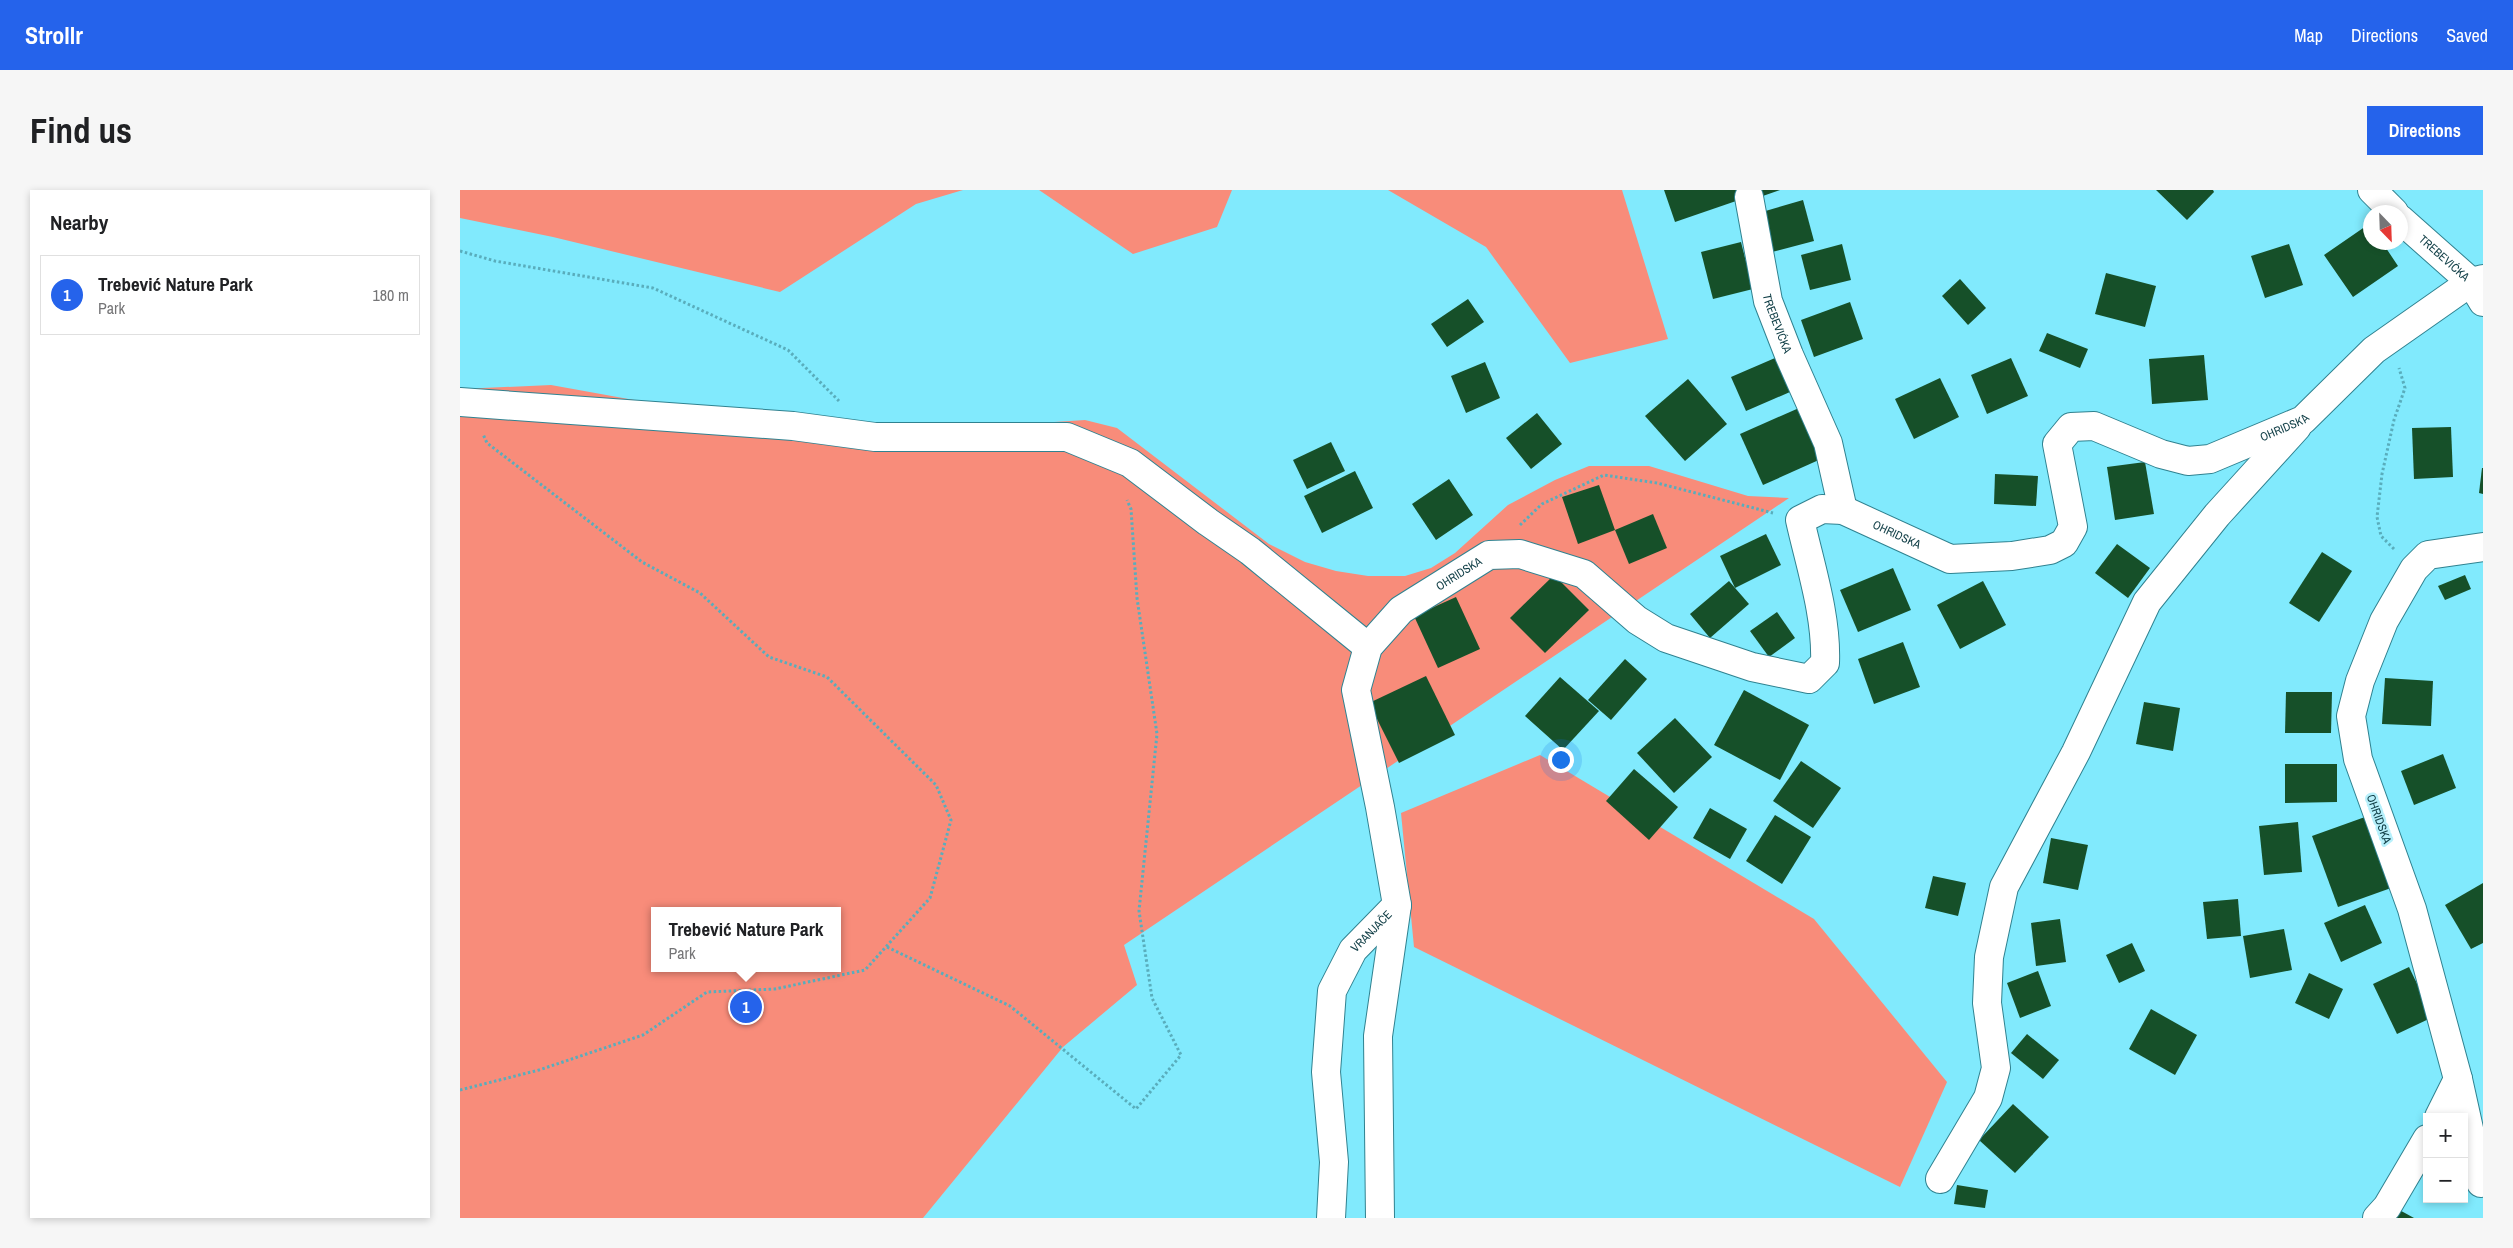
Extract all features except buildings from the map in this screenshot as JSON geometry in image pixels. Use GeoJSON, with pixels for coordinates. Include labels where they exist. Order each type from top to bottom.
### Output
{"type":"FeatureCollection","features":[{"type":"Feature","properties":{"kind":"street"},"geometry":{"type":"LineString","coordinates":[[2372,190],[2387,205]]}},
{"type":"Feature","properties":{"kind":"street","name":"TREBEVIĆKA"},"geometry":{"type":"LineString","coordinates":[[1750,197],[1768,301],[1789,355],[1828,443],[1843,510]]}},
{"type":"Feature","properties":{"kind":"street","name":"TREBEVIĆKA"},"geometry":{"type":"LineString","coordinates":[[2408,226],[2479,288]]}},
{"type":"Feature","properties":{"kind":"street","name":"OHRIDSKA"},"geometry":{"type":"LineString","coordinates":[[1368,647],[1401,610],[1489,555],[1520,554],[1584,574],[1637,620],[1666,638],[1752,667],[1810,679],[1824,663],[1825,651],[1821,621],[1800,520],[1822,510],[1843,510],[1950,559],[2012,556],[2050,550],[2064,543],[2073,527],[2057,444],[2071,427],[2094,426],[2161,454],[2188,461],[2210,459],[2303,420],[2374,350],[2479,288]]}},
{"type":"Feature","properties":{"kind":"street"},"geometry":{"type":"LineString","coordinates":[[464,402],[793,426],[875,437],[1067,438],[1130,463],[1250,551],[1368,647]]}},
{"type":"Feature","properties":{"kind":"street"},"geometry":{"type":"LineString","coordinates":[[1940,1180],[1988,1098],[1996,1068],[1988,1003],[1989,958],[2004,887],[2076,752],[2147,602],[2217,515],[2303,420]]}},
{"type":"Feature","properties":{"kind":"street","name":"OHRIDSKA"},"geometry":{"type":"LineString","coordinates":[[2481,1183],[2458,1079],[2412,909],[2358,760],[2350,716],[2360,681],[2384,621],[2414,569],[2428,555],[2483,547]]}},
{"type":"Feature","properties":{"kind":"street","name":"VRANJAČE"},"geometry":{"type":"LineString","coordinates":[[1331,1218],[1334,1162],[1326,1072],[1332,991],[1353,950],[1397,905],[1380,807],[1356,690],[1368,647]]}},
{"type":"Feature","properties":{"kind":"street"},"geometry":{"type":"LineString","coordinates":[[1380,1218],[1378,1036],[1397,905]]}},
{"type":"Feature","properties":{"kind":"street"},"geometry":{"type":"LineString","coordinates":[[2441,1113],[2458,1079]]}},
{"type":"Feature","properties":{"kind":"street"},"geometry":{"type":"LineString","coordinates":[[2377,1218],[2387,1207],[2423,1146]]}},
{"type":"Feature","properties":{"kind":"path"},"geometry":{"type":"LineString","coordinates":[[460,251],[495,261],[652,288],[788,350],[841,404]]}},
{"type":"Feature","properties":{"kind":"path"},"geometry":{"type":"LineString","coordinates":[[2374,350],[2395,357],[2405,388],[2394,420],[2382,474],[2377,517],[2381,536],[2414,569]]}},
{"type":"Feature","properties":{"kind":"path"},"geometry":{"type":"LineString","coordinates":[[460,1090],[539,1070],[643,1035],[707,992],[775,989],[865,970],[930,898],[951,820],[936,785],[827,677],[769,657],[700,593],[642,562],[487,443],[464,402]]}},
{"type":"Feature","properties":{"kind":"path"},"geometry":{"type":"LineString","coordinates":[[887,947],[1010,1006],[1136,1109],[1181,1055],[1152,998],[1139,911],[1157,734],[1137,598],[1132,509],[1107,454]]}},
{"type":"Feature","properties":{"kind":"path"},"geometry":{"type":"LineString","coordinates":[[1489,555],[1542,504],[1604,475],[1657,482],[1800,520]]}},
{"type":"Feature","properties":{"kind":"shaded area"},"geometry":{"type":"Polygon","coordinates":[[[460,190],[963,190],[916,204],[780,292],[553,237],[460,218],[460,190]]]}},
{"type":"Feature","properties":{"kind":"shaded area"},"geometry":{"type":"Polygon","coordinates":[[[1039,190],[1232,190],[1217,227],[1133,254],[1039,190]]]}},
{"type":"Feature","properties":{"kind":"shaded area"},"geometry":{"type":"Polygon","coordinates":[[[1388,190],[1622,190],[1668,339],[1570,363],[1486,247],[1388,190]]]}},
{"type":"Feature","properties":{"kind":"shaded area"},"geometry":{"type":"Polygon","coordinates":[[[551,385],[645,402],[840,424],[979,427],[1085,420],[1117,428],[1269,544],[1305,562],[1336,571],[1368,576],[1405,576],[1431,568],[1455,553],[1508,505],[1555,480],[1589,466],[1649,466],[1748,496],[1789,498],[1124,945],[1137,985],[1063,1047],[923,1218],[460,1218],[460,389],[551,385]]]}},
{"type":"Feature","properties":{"kind":"shaded area"},"geometry":{"type":"Polygon","coordinates":[[[1540,755],[1814,919],[1947,1082],[1900,1187],[1414,947],[1401,813],[1540,755]]]}},
{"type":"Feature","properties":{"kind":"place","name":"Trebević Nature Park"},"geometry":{"type":"Point","coordinates":[746,1007]}}]}
